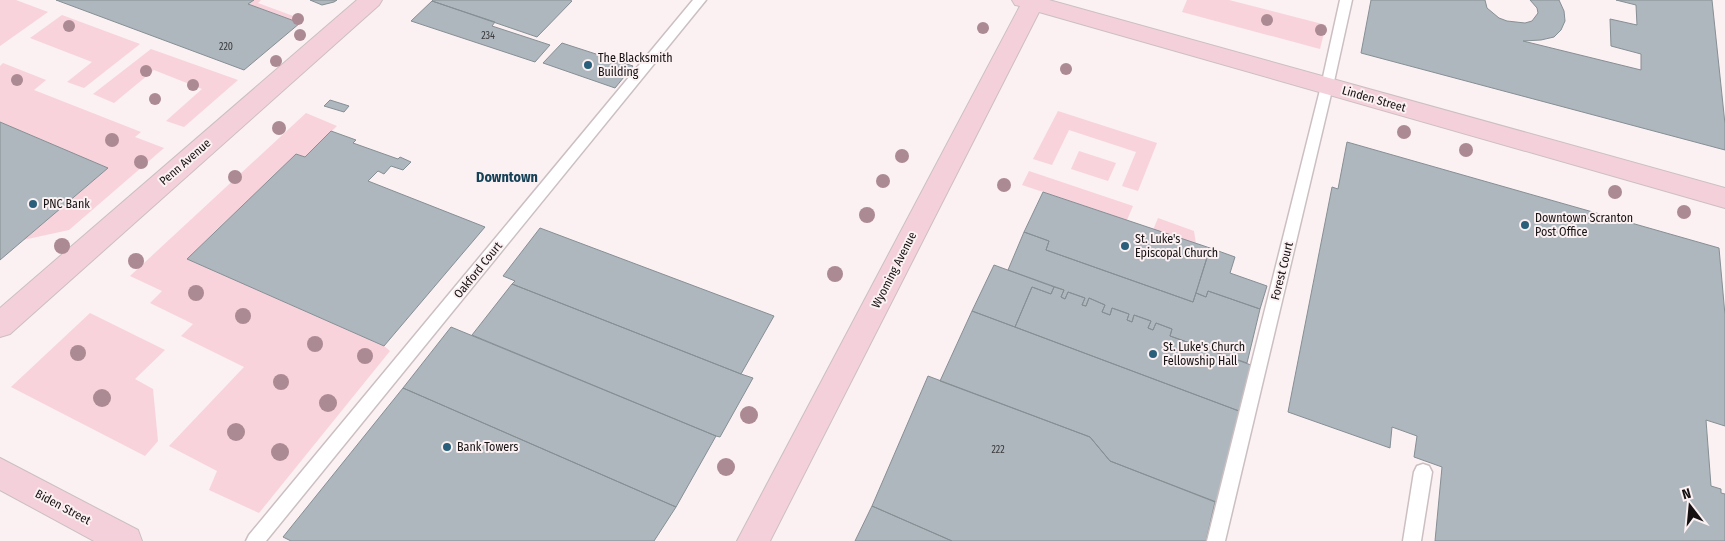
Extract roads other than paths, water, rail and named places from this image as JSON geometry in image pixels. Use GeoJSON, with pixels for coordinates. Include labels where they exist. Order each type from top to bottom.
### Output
{"type":"FeatureCollection","features":[{"type":"Feature","properties":{"kind":"main road","name":"Penn Avenue"},"geometry":{"type":"LineString","coordinates":[[0,325],[371,0]]}},
{"type":"Feature","properties":{"kind":"main road","name":"Linden Street"},"geometry":{"type":"LineString","coordinates":[[1030,1],[1725,198]]}},
{"type":"Feature","properties":{"kind":"main road","name":"Wyoming Avenue"},"geometry":{"type":"LineString","coordinates":[[753,541],[1030,1]]}},
{"type":"Feature","properties":{"kind":"main road","name":"Biden Street"},"geometry":{"type":"LineString","coordinates":[[0,473],[126,541]]}},
{"type":"Feature","properties":{"kind":"lane","name":"Oakford Court"},"geometry":{"type":"LineString","coordinates":[[255,541],[700,0]]}},
{"type":"Feature","properties":{"kind":"lane","name":"Forest Court"},"geometry":{"type":"LineString","coordinates":[[1216,541],[1327,86],[1346,0]]}},
{"type":"Feature","properties":{"kind":"lane"},"geometry":{"type":"LineString","coordinates":[[1412,541],[1423,472]]}},
{"type":"Feature","properties":{"kind":"place","name":"The Blacksmith Building"},"geometry":{"type":"Point","coordinates":[588,65]}},
{"type":"Feature","properties":{"kind":"place","name":"PNC Bank"},"geometry":{"type":"Point","coordinates":[33,204]}},
{"type":"Feature","properties":{"kind":"place","name":"Downtown Scranton Post Office"},"geometry":{"type":"Point","coordinates":[1525,225]}},
{"type":"Feature","properties":{"kind":"place","name":"St. Luke's Episcopal Church"},"geometry":{"type":"Point","coordinates":[1125,246]}},
{"type":"Feature","properties":{"kind":"place","name":"St. Luke's Church Fellowship Hall"},"geometry":{"type":"Point","coordinates":[1153,354]}},
{"type":"Feature","properties":{"kind":"place","name":"Bank Towers"},"geometry":{"type":"Point","coordinates":[447,447]}},
{"type":"Feature","properties":{"kind":"district","name":"Downtown"},"geometry":{"type":"Point","coordinates":[507,177]}}]}
